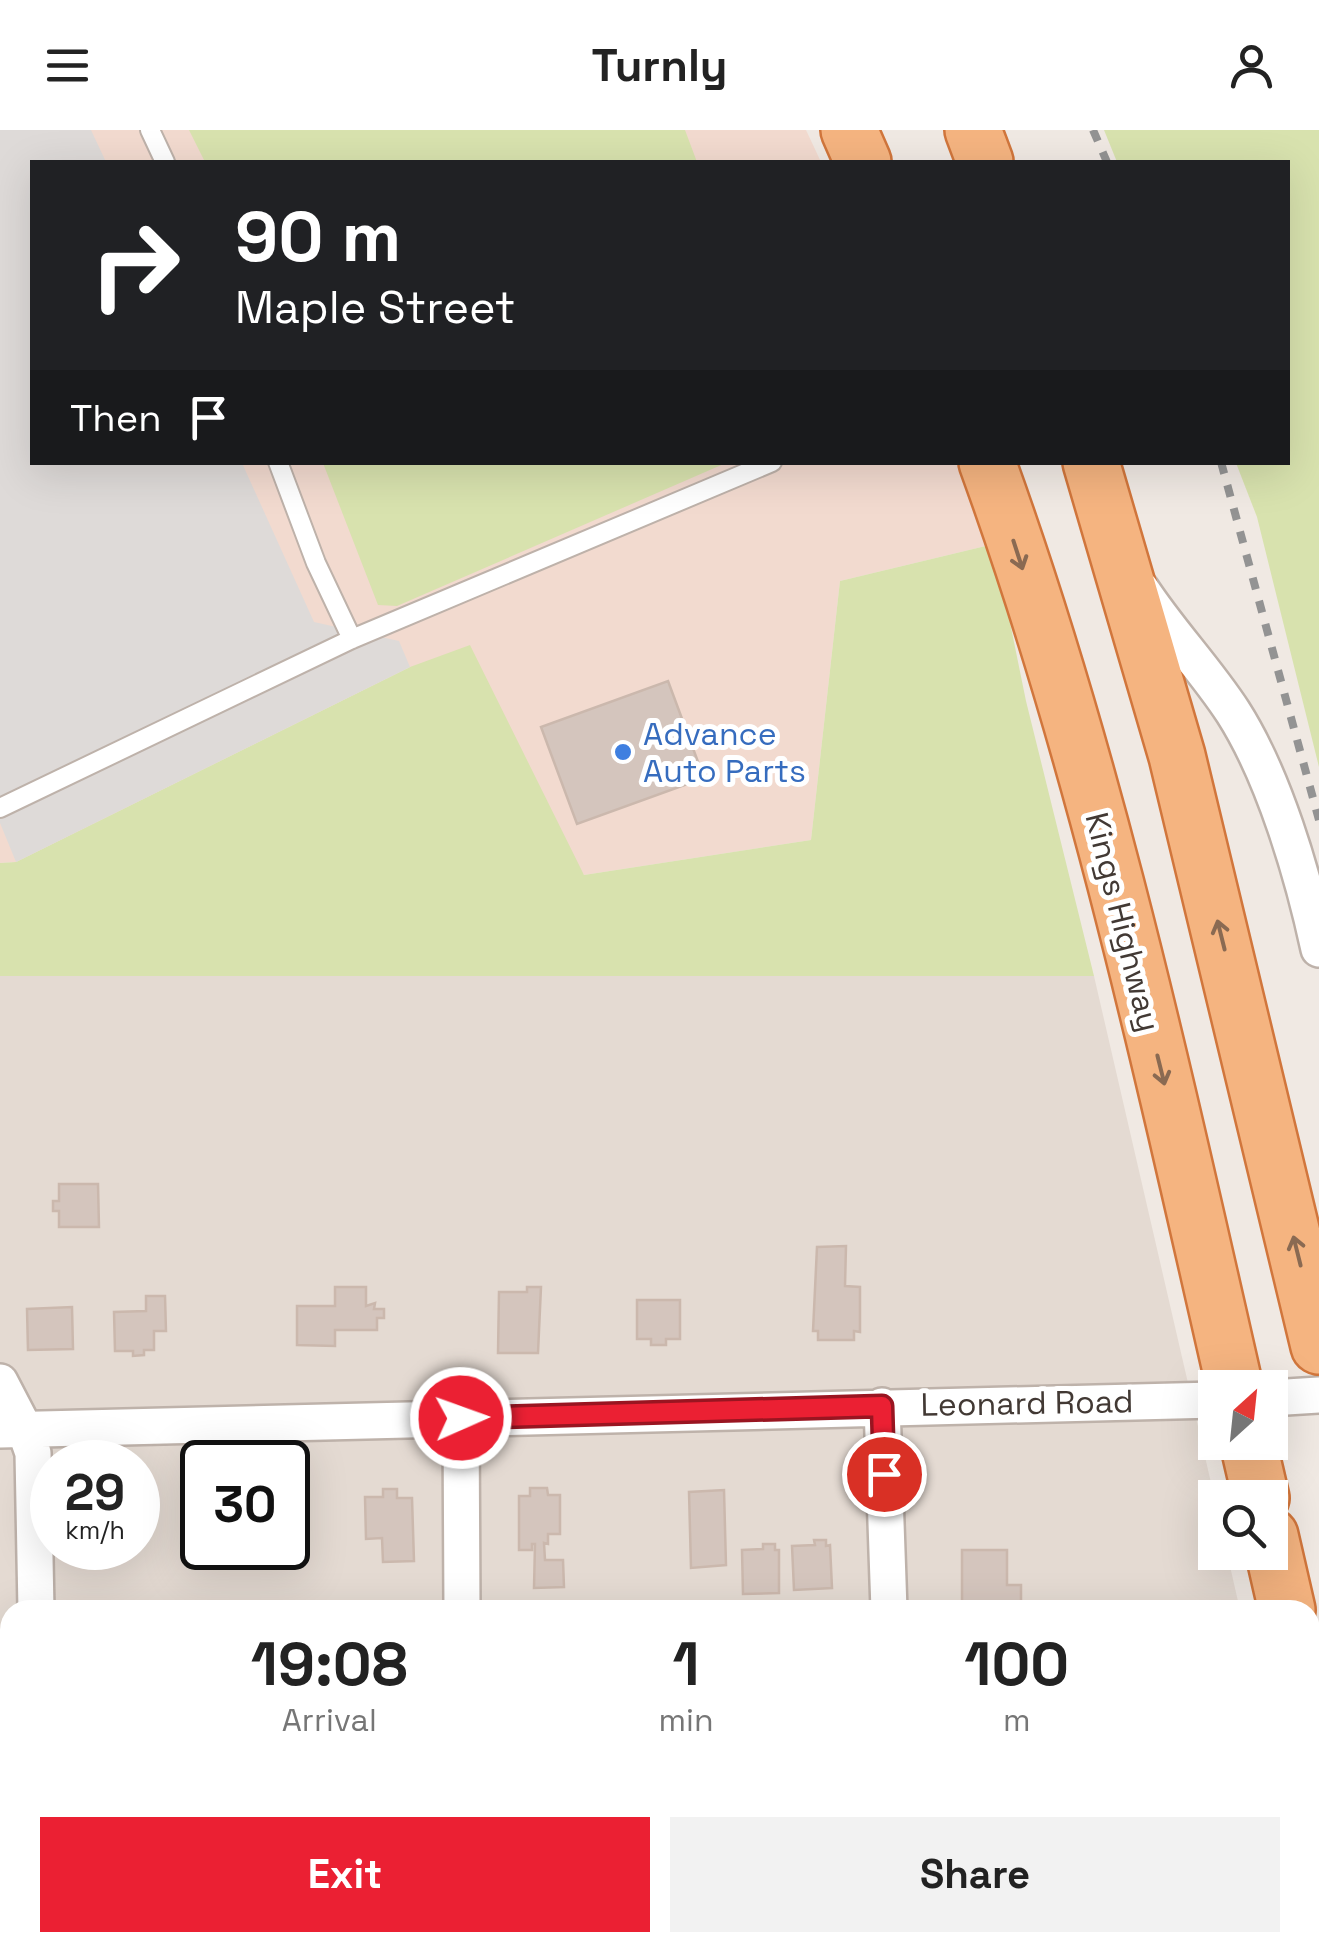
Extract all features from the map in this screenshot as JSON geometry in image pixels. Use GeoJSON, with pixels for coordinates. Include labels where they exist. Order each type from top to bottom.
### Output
{"type":"FeatureCollection","features":[{"type":"Feature","properties":{"kind":"highway"},"geometry":{"type":"LineString","coordinates":[[850,130],[862,160]]}},
{"type":"Feature","properties":{"kind":"highway"},"geometry":{"type":"LineString","coordinates":[[973,130],[984,160]]}},
{"type":"Feature","properties":{"kind":"highway"},"geometry":{"type":"LineString","coordinates":[[1092,465],[1177,756],[1319,1346]]}},
{"type":"Feature","properties":{"kind":"highway","name":"Kings Highway"},"geometry":{"type":"LineString","coordinates":[[983,474],[1062,690],[1108,856],[1231,1370]]}},
{"type":"Feature","properties":{"kind":"highway"},"geometry":{"type":"LineString","coordinates":[[1278,1570],[1286,1600]]}},
{"type":"Feature","properties":{"kind":"street"},"geometry":{"type":"LineString","coordinates":[[1121,559],[1157,614],[1233,712],[1254,752],[1313,898],[1319,949]]}},
{"type":"Feature","properties":{"kind":"street"},"geometry":{"type":"LineString","coordinates":[[0,1382],[13,1430],[32,1453],[36,1600]]}},
{"type":"Feature","properties":{"kind":"street"},"geometry":{"type":"LineString","coordinates":[[1288,1397],[1319,1395]]}},
{"type":"Feature","properties":{"kind":"street","name":"Leonard Road"},"geometry":{"type":"LineString","coordinates":[[13,1430],[1198,1400]]}},
{"type":"Feature","properties":{"kind":"street"},"geometry":{"type":"LineString","coordinates":[[882,1406],[889,1600]]}},
{"type":"Feature","properties":{"kind":"street"},"geometry":{"type":"LineString","coordinates":[[461,1418],[462,1600]]}},
{"type":"Feature","properties":{"kind":"lane"},"geometry":{"type":"LineString","coordinates":[[150,130],[164,160]]}},
{"type":"Feature","properties":{"kind":"lane"},"geometry":{"type":"LineString","coordinates":[[279,465],[316,563],[352,639]]}},
{"type":"Feature","properties":{"kind":"lane"},"geometry":{"type":"LineString","coordinates":[[0,808],[352,639],[765,465]]}},
{"type":"Feature","properties":{"kind":"shaded area"},"geometry":{"type":"Polygon","coordinates":[[[0,130],[806,130],[820,160],[30,160],[30,465],[958,465],[994,544],[840,581],[811,840],[584,875],[410,667],[16,862],[0,863],[0,130]]]}},
{"type":"Feature","properties":{"kind":"shaded area"},"geometry":{"type":"Polygon","coordinates":[[[0,130],[91,130],[105,160],[30,160],[30,465],[243,465],[314,622],[399,641],[410,667],[16,862],[0,823],[0,130]]]}},
{"type":"Feature","properties":{"kind":"shaded area"},"geometry":{"type":"Polygon","coordinates":[[[0,976],[1094,976],[1198,1426],[1198,1460],[1206,1460],[1210,1480],[1198,1480],[1198,1570],[1231,1570],[1238,1600],[0,1600],[0,976]]]}},
{"type":"Feature","properties":{"kind":"green space"},"geometry":{"type":"Polygon","coordinates":[[[189,130],[685,130],[696,160],[204,160],[189,130]]]}},
{"type":"Feature","properties":{"kind":"green space"},"geometry":{"type":"Polygon","coordinates":[[[1104,130],[1319,130],[1319,767],[1257,517],[1237,465],[1290,465],[1290,160],[1116,160],[1104,130]]]}},
{"type":"Feature","properties":{"kind":"green space"},"geometry":{"type":"Polygon","coordinates":[[[324,465],[721,465],[397,606],[378,605],[324,465]]]}},
{"type":"Feature","properties":{"kind":"green space"},"geometry":{"type":"Polygon","coordinates":[[[994,544],[1026,701],[1094,976],[0,976],[0,863],[16,862],[410,667],[470,645],[584,875],[811,840],[840,581],[994,544]]]}},
{"type":"Feature","properties":{"kind":"building","name":"Advance Auto Parts"},"geometry":{"type":"Polygon","coordinates":[[[668,681],[704,778],[577,824],[541,727],[668,681]]]}},
{"type":"Feature","properties":{"kind":"building"},"geometry":{"type":"Polygon","coordinates":[[[59,1184],[98,1184],[99,1227],[59,1227],[59,1211],[53,1211],[53,1201],[59,1201],[59,1184]]]}},
{"type":"Feature","properties":{"kind":"building"},"geometry":{"type":"Polygon","coordinates":[[[846,1246],[845,1286],[860,1287],[860,1332],[854,1331],[854,1340],[818,1340],[818,1331],[813,1331],[817,1247],[846,1246]]]}},
{"type":"Feature","properties":{"kind":"building"},"geometry":{"type":"Polygon","coordinates":[[[335,1287],[366,1287],[366,1306],[375,1303],[374,1309],[384,1309],[384,1318],[377,1318],[377,1330],[335,1330],[335,1346],[297,1345],[297,1306],[335,1306],[335,1287]]]}},
{"type":"Feature","properties":{"kind":"building"},"geometry":{"type":"Polygon","coordinates":[[[527,1287],[541,1287],[538,1353],[498,1353],[499,1292],[527,1292],[527,1287]]]}},
{"type":"Feature","properties":{"kind":"building"},"geometry":{"type":"Polygon","coordinates":[[[146,1296],[165,1296],[166,1331],[154,1331],[154,1350],[144,1350],[144,1355],[115,1351],[114,1312],[146,1311],[146,1296]]]}},
{"type":"Feature","properties":{"kind":"building"},"geometry":{"type":"Polygon","coordinates":[[[637,1300],[680,1300],[680,1339],[666,1339],[666,1345],[651,1345],[651,1339],[637,1339],[637,1300]]]}},
{"type":"Feature","properties":{"kind":"building"},"geometry":{"type":"Polygon","coordinates":[[[72,1307],[73,1349],[28,1350],[27,1309],[72,1307]]]}},
{"type":"Feature","properties":{"kind":"building"},"geometry":{"type":"Polygon","coordinates":[[[530,1488],[547,1488],[548,1495],[560,1495],[560,1534],[548,1534],[548,1544],[544,1543],[545,1560],[563,1560],[564,1587],[534,1588],[535,1544],[532,1550],[519,1550],[519,1496],[530,1496],[530,1488]]]}},
{"type":"Feature","properties":{"kind":"building"},"geometry":{"type":"Polygon","coordinates":[[[383,1489],[397,1489],[397,1498],[412,1498],[414,1561],[383,1562],[382,1538],[366,1539],[365,1497],[383,1497],[383,1489]]]}},
{"type":"Feature","properties":{"kind":"building"},"geometry":{"type":"Polygon","coordinates":[[[724,1490],[726,1565],[691,1568],[689,1492],[724,1490]]]}},
{"type":"Feature","properties":{"kind":"building"},"geometry":{"type":"Polygon","coordinates":[[[814,1540],[826,1540],[826,1546],[830,1545],[832,1588],[794,1590],[792,1546],[815,1545],[814,1540]]]}},
{"type":"Feature","properties":{"kind":"building"},"geometry":{"type":"Polygon","coordinates":[[[763,1544],[775,1544],[775,1550],[779,1550],[779,1593],[743,1594],[742,1550],[763,1549],[763,1544]]]}},
{"type":"Feature","properties":{"kind":"building"},"geometry":{"type":"Polygon","coordinates":[[[962,1550],[1007,1550],[1007,1585],[1021,1585],[1021,1600],[962,1600],[962,1550]]]}},
{"type":"Feature","properties":{"kind":"railway"},"geometry":{"type":"LineString","coordinates":[[1093,130],[1106,160]]}},
{"type":"Feature","properties":{"kind":"railway"},"geometry":{"type":"LineString","coordinates":[[1222,465],[1319,820]]}},
{"type":"Feature","properties":{"kind":"place","name":"Advance Auto Parts"},"geometry":{"type":"Point","coordinates":[623,752]}},
{"type":"Feature","properties":{"kind":"route"},"geometry":{"type":"LineString","coordinates":[[461,1418],[882,1406],[884,1474]]}}]}
